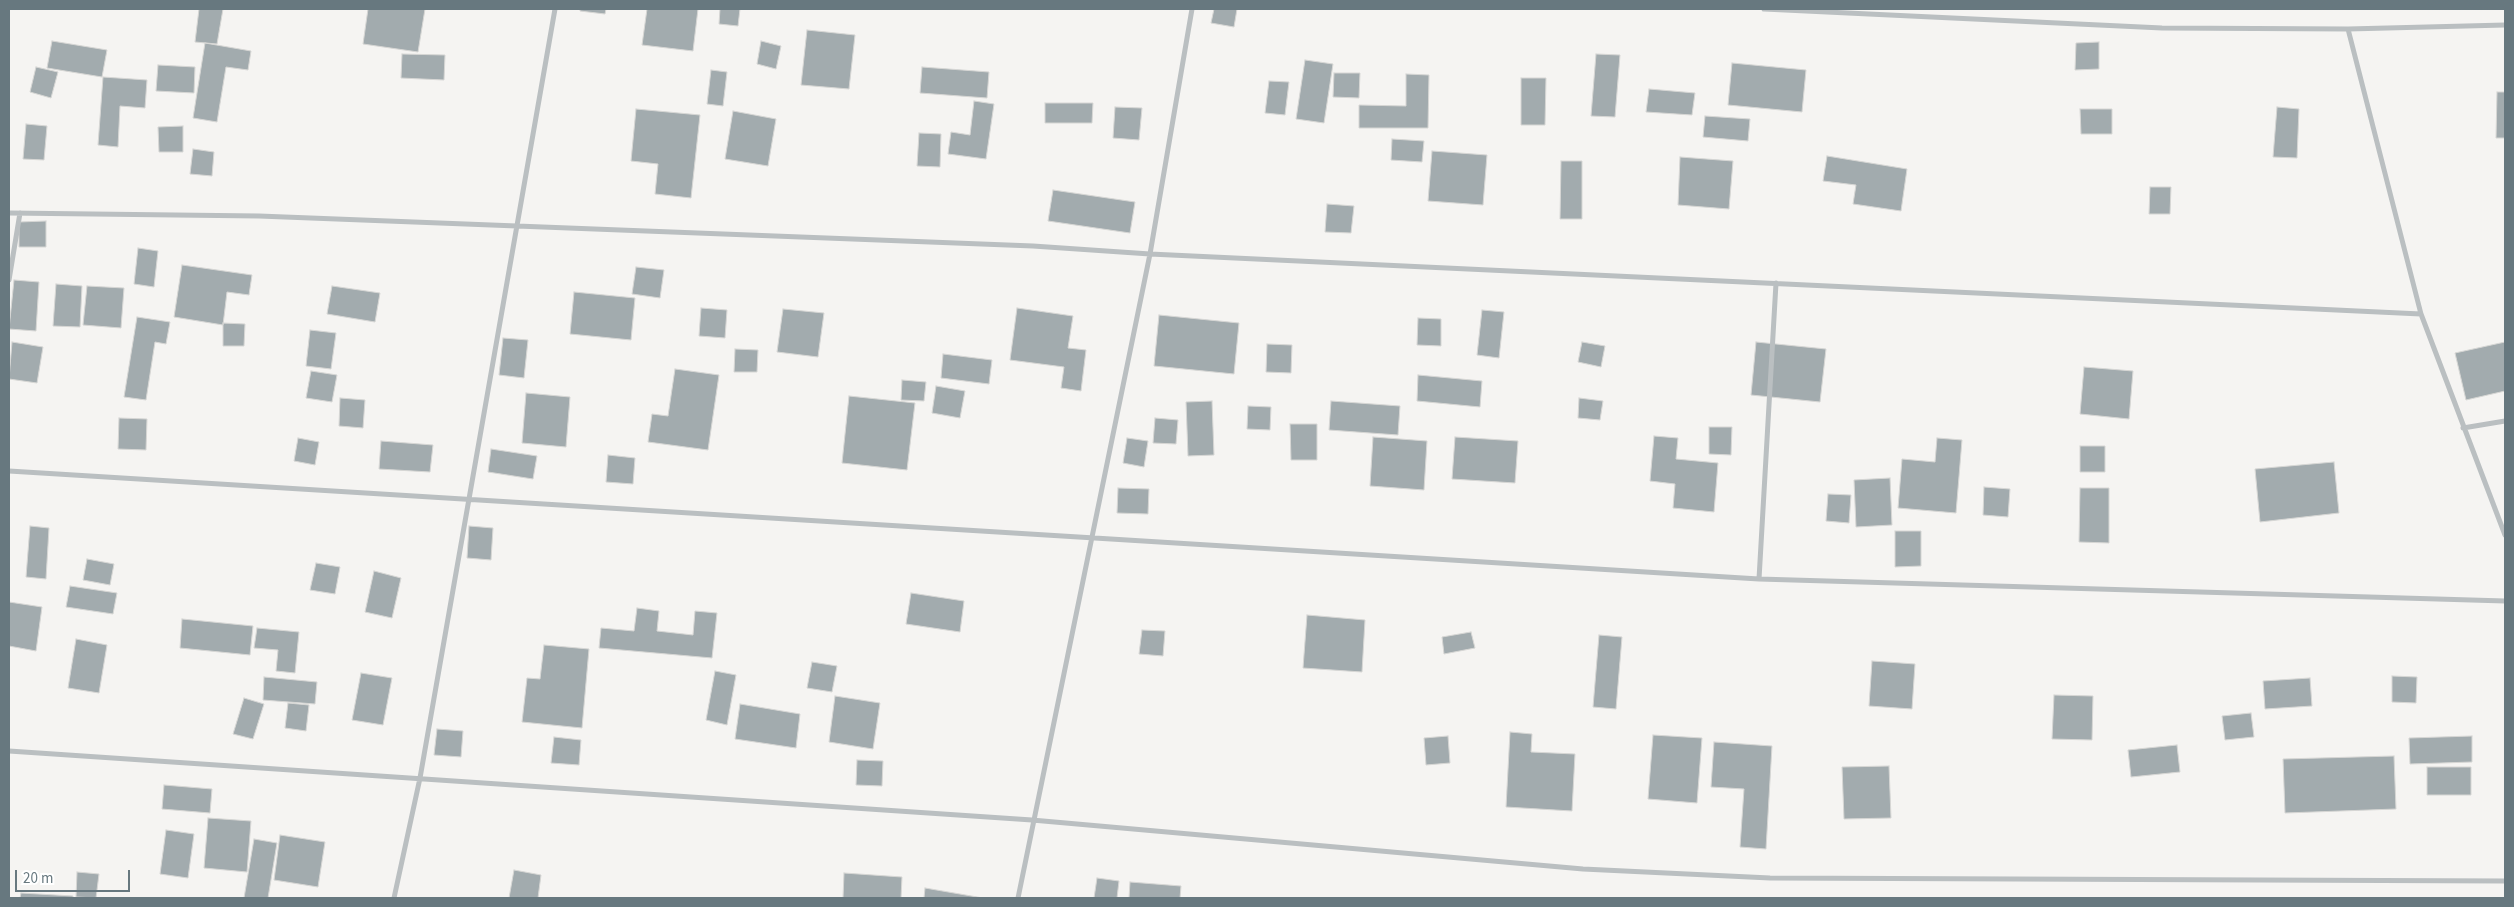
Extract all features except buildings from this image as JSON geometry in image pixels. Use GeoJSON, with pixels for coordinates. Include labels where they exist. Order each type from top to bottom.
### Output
{"type":"FeatureCollection","features":[{"type":"Feature","properties":{"kind":"street"},"geometry":{"type":"LineString","coordinates":[[394,898],[420,778],[556,9]]}},
{"type":"Feature","properties":{"kind":"street"},"geometry":{"type":"LineString","coordinates":[[1018,898],[1032,820],[1150,254],[1192,9]]}},
{"type":"Feature","properties":{"kind":"street"},"geometry":{"type":"LineString","coordinates":[[1764,9],[2162,28],[2348,29],[2505,25]]}},
{"type":"Feature","properties":{"kind":"street"},"geometry":{"type":"LineString","coordinates":[[2348,29],[2421,314],[2505,536]]}},
{"type":"Feature","properties":{"kind":"street"},"geometry":{"type":"LineString","coordinates":[[9,213],[259,216],[1033,246],[1150,254],[2421,314]]}},
{"type":"Feature","properties":{"kind":"street"},"geometry":{"type":"LineString","coordinates":[[9,280],[20,213]]}},
{"type":"Feature","properties":{"kind":"street"},"geometry":{"type":"LineString","coordinates":[[1759,579],[1776,283]]}},
{"type":"Feature","properties":{"kind":"street"},"geometry":{"type":"LineString","coordinates":[[2463,428],[2505,421]]}},
{"type":"Feature","properties":{"kind":"street"},"geometry":{"type":"LineString","coordinates":[[9,471],[1092,536],[1759,579],[2505,601]]}},
{"type":"Feature","properties":{"kind":"street"},"geometry":{"type":"LineString","coordinates":[[9,751],[1032,820],[1583,869],[1770,878],[2505,881]]}}]}
